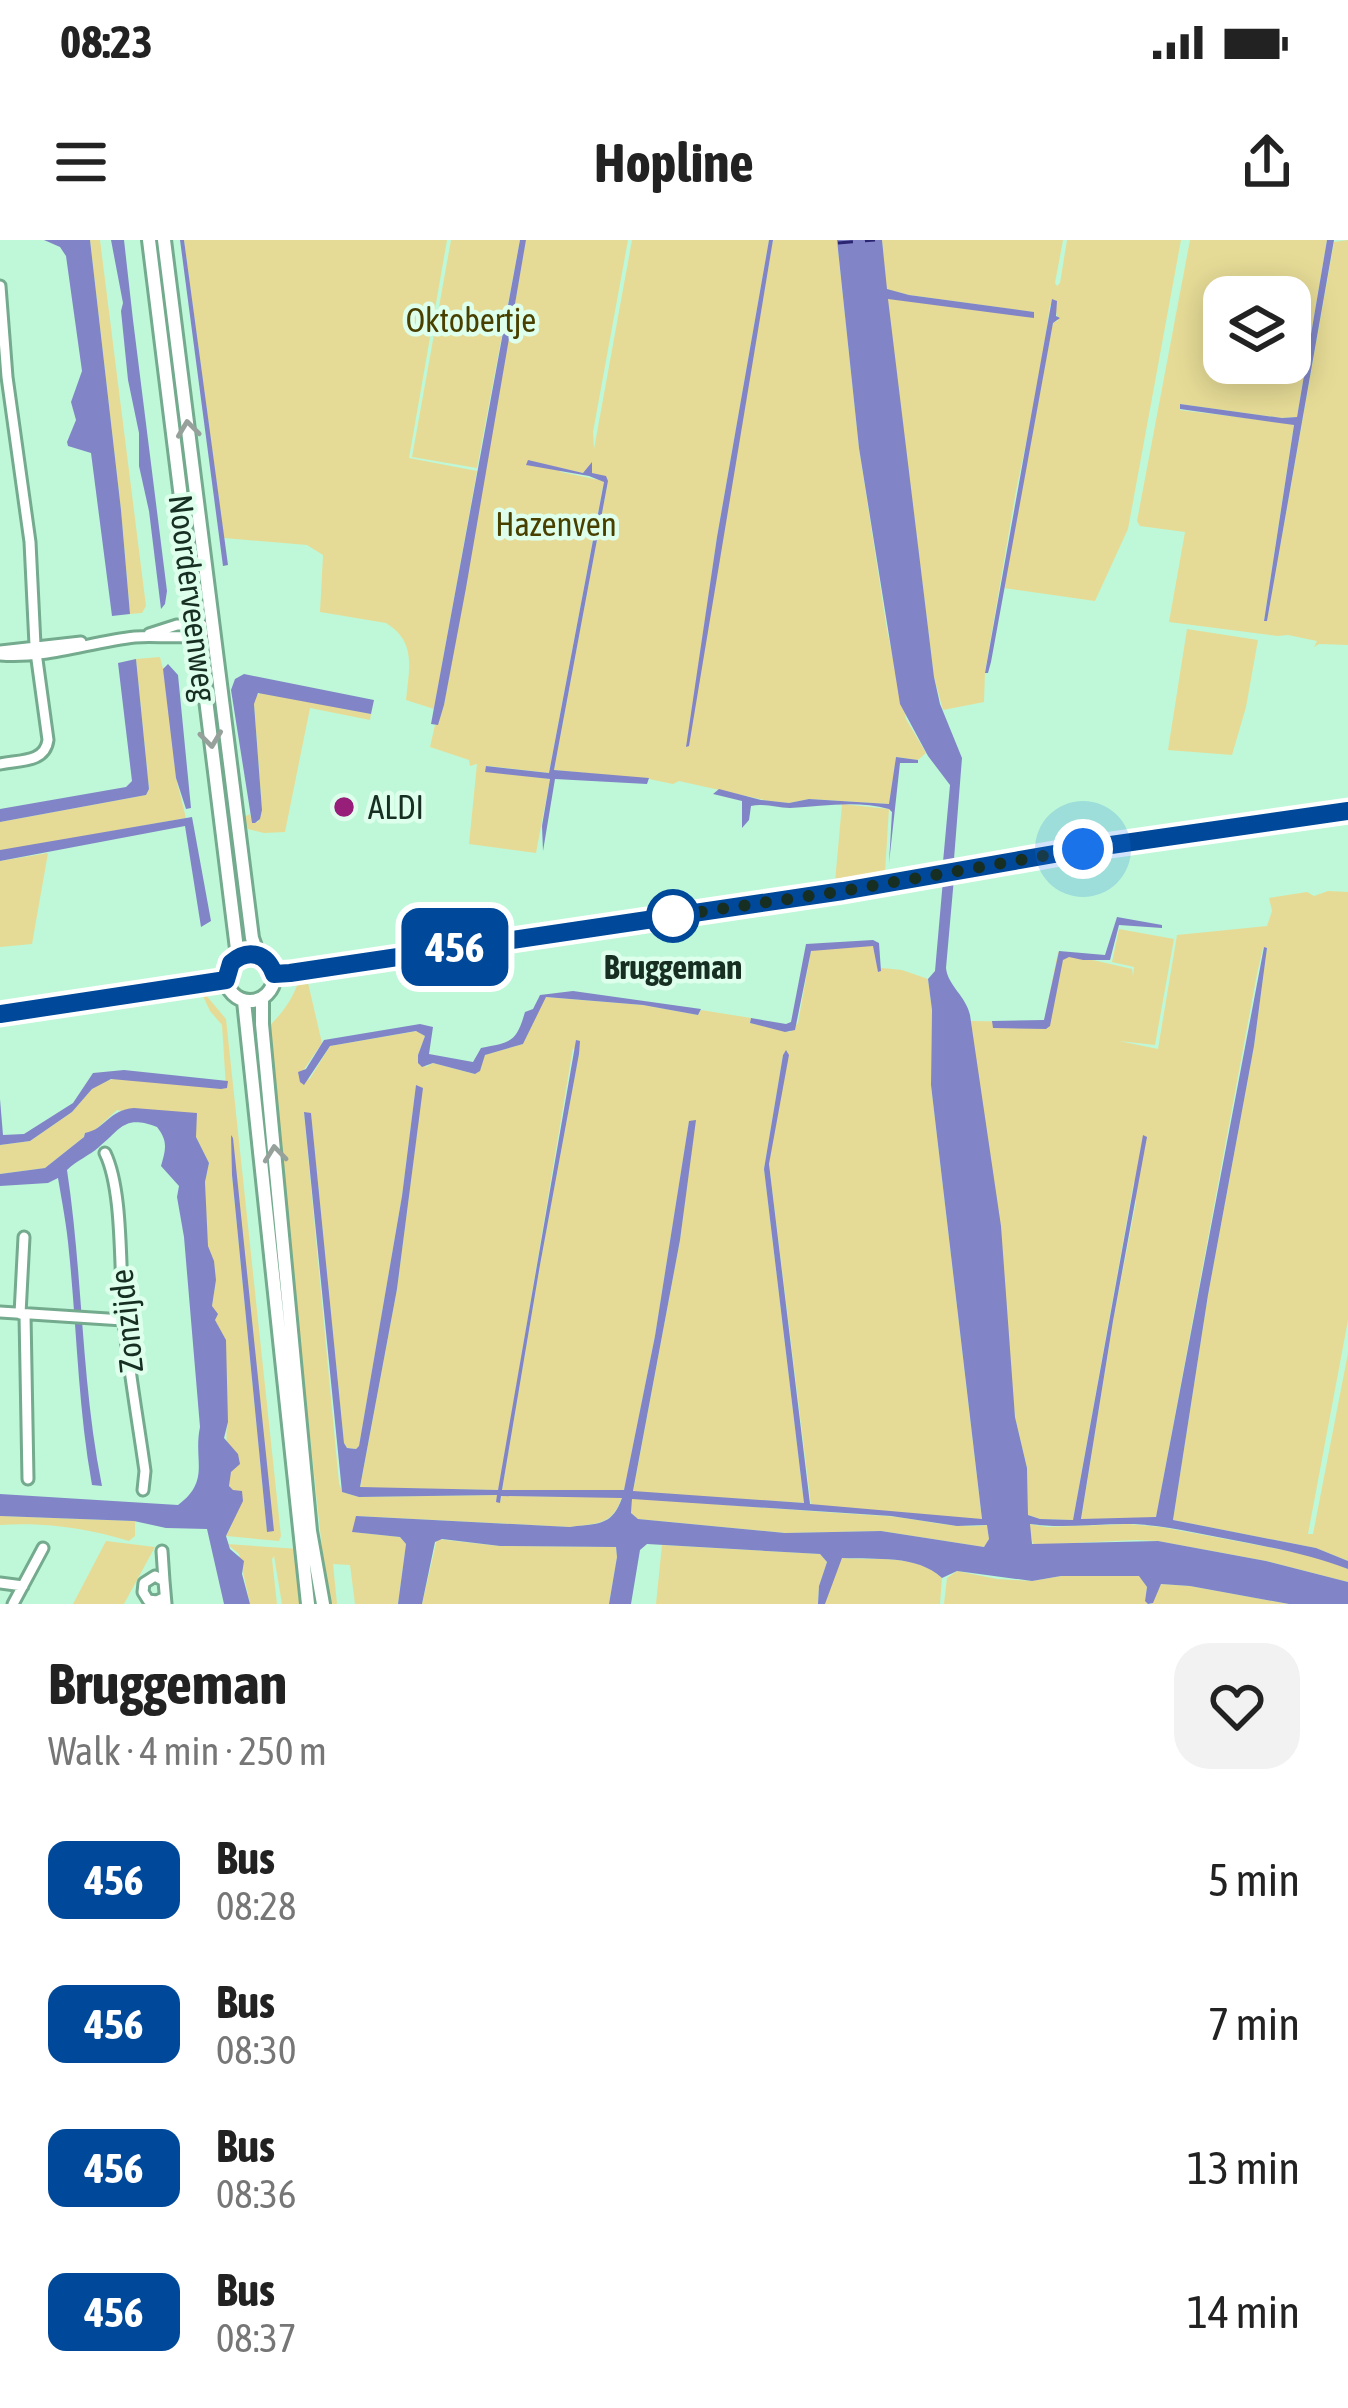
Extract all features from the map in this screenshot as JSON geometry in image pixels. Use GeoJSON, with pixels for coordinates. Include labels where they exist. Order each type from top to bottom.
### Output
{"type":"FeatureCollection","features":[{"type":"Feature","properties":{"kind":"street","name":"Noorderveenweg"},"geometry":{"type":"LineString","coordinates":[[149,240],[238,957]]}},
{"type":"Feature","properties":{"kind":"street","name":"Noorderveenweg"},"geometry":{"type":"LineString","coordinates":[[164,240],[258,955]]}},
{"type":"Feature","properties":{"kind":"street"},"geometry":{"type":"LineString","coordinates":[[0,286],[7,377],[31,542],[35,649],[48,740],[40,757],[0,764]]}},
{"type":"Feature","properties":{"kind":"street"},"geometry":{"type":"LineString","coordinates":[[0,653],[138,637],[177,625],[213,628]]}},
{"type":"Feature","properties":{"kind":"street"},"geometry":{"type":"LineString","coordinates":[[274,974],[1348,811]]}},
{"type":"Feature","properties":{"kind":"street"},"geometry":{"type":"LineString","coordinates":[[258,955],[272,966],[269,992],[262,999],[244,1001],[229,989],[227,971],[238,957],[258,955]]}},
{"type":"Feature","properties":{"kind":"street"},"geometry":{"type":"LineString","coordinates":[[0,1014],[226,980]]}},
{"type":"Feature","properties":{"kind":"street"},"geometry":{"type":"LineString","coordinates":[[262,999],[310,1531],[323,1604]]}},
{"type":"Feature","properties":{"kind":"street"},"geometry":{"type":"LineString","coordinates":[[244,1001],[308,1604]]}},
{"type":"Feature","properties":{"kind":"street","name":"Zonzijde"},"geometry":{"type":"LineString","coordinates":[[105,1153],[117,1212],[123,1320],[145,1471],[143,1490]]}},
{"type":"Feature","properties":{"kind":"street"},"geometry":{"type":"LineString","coordinates":[[24,1237],[28,1479]]}},
{"type":"Feature","properties":{"kind":"street"},"geometry":{"type":"LineString","coordinates":[[0,1312],[123,1320]]}},
{"type":"Feature","properties":{"kind":"street"},"geometry":{"type":"LineString","coordinates":[[13,1604],[44,1548]]}},
{"type":"Feature","properties":{"kind":"street"},"geometry":{"type":"LineString","coordinates":[[162,1551],[164,1581],[165,1600],[148,1600],[143,1583],[155,1576],[164,1581]]}},
{"type":"Feature","properties":{"kind":"street"},"geometry":{"type":"LineString","coordinates":[[0,1583],[22,1586]]}},
{"type":"Feature","properties":{"kind":"green space"},"geometry":{"type":"Polygon","coordinates":[[[90,240],[100,240],[146,606],[142,613],[130,614],[90,240]]]}},
{"type":"Feature","properties":{"kind":"green space"},"geometry":{"type":"Polygon","coordinates":[[[184,240],[447,240],[409,458],[477,471],[434,709],[406,700],[409,657],[396,630],[386,623],[320,612],[323,555],[307,545],[224,538],[184,240]]]}},
{"type":"Feature","properties":{"kind":"green space","name":"Oktobertje"},"geometry":{"type":"Polygon","coordinates":[[[451,240],[520,240],[477,468],[412,457],[451,240]]]}},
{"type":"Feature","properties":{"kind":"green space","name":"Hazenven"},"geometry":{"type":"Polygon","coordinates":[[[526,240],[628,240],[593,432],[594,449],[632,240],[769,240],[717,537],[687,747],[773,240],[837,240],[859,448],[887,630],[906,719],[926,753],[918,760],[896,757],[890,804],[768,801],[679,781],[554,770],[608,481],[592,474],[591,465],[583,473],[557,467],[561,472],[604,481],[549,773],[487,766],[485,771],[550,779],[536,853],[469,844],[477,764],[470,766],[469,760],[430,747],[444,705],[526,240]]]}},
{"type":"Feature","properties":{"kind":"green space"},"geometry":{"type":"Polygon","coordinates":[[[882,240],[1063,240],[1057,286],[1067,240],[1181,240],[1128,529],[1095,601],[1004,588],[1053,322],[1058,321],[1050,305],[985,672],[984,702],[943,710],[934,677],[887,298],[1034,317],[1033,312],[886,289],[882,240]]]}},
{"type":"Feature","properties":{"kind":"green space"},"geometry":{"type":"Polygon","coordinates":[[[1190,240],[1327,240],[1311,334],[1311,276],[1203,276],[1203,384],[1303,384],[1297,417],[1180,404],[1180,410],[1294,424],[1267,621],[1334,242],[1348,240],[1348,645],[1314,647],[1317,641],[1288,635],[1169,622],[1185,532],[1140,526],[1137,521],[1190,240]]]}},
{"type":"Feature","properties":{"kind":"green space"},"geometry":{"type":"Polygon","coordinates":[[[1187,629],[1258,640],[1232,755],[1168,750],[1187,629]]]}},
{"type":"Feature","properties":{"kind":"green space"},"geometry":{"type":"Polygon","coordinates":[[[160,657],[186,818],[0,851],[0,822],[146,795],[136,659],[160,657]]]}},
{"type":"Feature","properties":{"kind":"green space"},"geometry":{"type":"Polygon","coordinates":[[[262,692],[371,714],[370,720],[310,708],[285,832],[248,829],[244,817],[250,814],[252,823],[258,822],[262,810],[254,697],[262,692]]]}},
{"type":"Feature","properties":{"kind":"green space"},"geometry":{"type":"Polygon","coordinates":[[[842,804],[889,809],[885,872],[835,882],[842,804]]]}},
{"type":"Feature","properties":{"kind":"green space"},"geometry":{"type":"Polygon","coordinates":[[[48,853],[32,944],[0,947],[0,861],[48,853]]]}},
{"type":"Feature","properties":{"kind":"green space"},"geometry":{"type":"Polygon","coordinates":[[[1348,892],[1348,1320],[1308,1534],[1313,1534],[1348,1353],[1348,1561],[1316,1548],[1173,1520],[1267,948],[1263,948],[1257,974],[1156,1518],[1081,1520],[1136,1202],[1134,1181],[1073,1520],[1028,1515],[1027,1468],[1015,1417],[971,1021],[1044,1022],[1058,952],[1132,969],[1133,976],[1134,967],[1112,962],[1119,929],[1174,939],[1155,1045],[1119,1041],[1158,1049],[1177,935],[1267,926],[1272,911],[1269,898],[1348,892]]]}},
{"type":"Feature","properties":{"kind":"green space"},"geometry":{"type":"Polygon","coordinates":[[[874,945],[878,971],[902,970],[928,979],[931,1085],[982,1520],[811,1505],[769,1164],[786,1051],[764,1169],[804,1503],[633,1492],[680,1240],[695,1121],[689,1122],[655,1336],[624,1491],[502,1490],[579,1054],[573,1048],[499,1490],[360,1488],[397,1289],[418,1124],[416,1086],[402,1196],[356,1449],[344,1443],[311,1114],[304,1113],[339,1483],[342,1492],[359,1497],[498,1495],[500,1503],[501,1496],[622,1497],[614,1513],[603,1521],[570,1527],[357,1516],[353,1532],[400,1537],[406,1544],[398,1604],[355,1604],[350,1565],[333,1564],[337,1604],[328,1604],[266,1029],[285,1008],[298,983],[308,983],[322,1043],[303,1071],[309,1080],[330,1046],[417,1031],[425,1036],[418,1055],[426,1067],[433,1063],[475,1074],[484,1055],[523,1044],[545,997],[698,1015],[701,1010],[751,1018],[750,1023],[790,1032],[798,1023],[811,950],[874,945]]]}},
{"type":"Feature","properties":{"kind":"green space"},"geometry":{"type":"Polygon","coordinates":[[[202,994],[226,1019],[279,1541],[226,1536],[235,1506],[229,1486],[228,1422],[212,1306],[216,1280],[207,1245],[209,1163],[195,1125],[117,1110],[45,1168],[0,1174],[0,1145],[30,1141],[72,1112],[101,1082],[118,1078],[226,1088],[222,1025],[202,994]],[[232,1137],[267,1531],[273,1531],[232,1137]]]}},
{"type":"Feature","properties":{"kind":"green space"},"geometry":{"type":"Polygon","coordinates":[[[632,1498],[988,1525],[989,1540],[984,1547],[881,1531],[786,1533],[638,1519],[631,1513],[632,1498]]]}},
{"type":"Feature","properties":{"kind":"green space"},"geometry":{"type":"Polygon","coordinates":[[[0,1516],[135,1521],[135,1536],[129,1541],[65,1527],[0,1525],[0,1516]]]}},
{"type":"Feature","properties":{"kind":"green space"},"geometry":{"type":"Polygon","coordinates":[[[1029,1524],[1161,1527],[1316,1556],[1348,1569],[1348,1582],[1158,1541],[1033,1545],[1029,1524]]]}},
{"type":"Feature","properties":{"kind":"green space"},"geometry":{"type":"Polygon","coordinates":[[[437,1539],[500,1546],[616,1547],[609,1604],[422,1604],[437,1539]]]}},
{"type":"Feature","properties":{"kind":"green space"},"geometry":{"type":"Polygon","coordinates":[[[106,1541],[155,1547],[124,1604],[73,1604],[106,1541]]]}},
{"type":"Feature","properties":{"kind":"green space"},"geometry":{"type":"Polygon","coordinates":[[[227,1544],[299,1549],[305,1604],[282,1604],[274,1556],[277,1604],[250,1604],[239,1554],[227,1544]]]}},
{"type":"Feature","properties":{"kind":"green space"},"geometry":{"type":"Polygon","coordinates":[[[662,1545],[820,1554],[827,1562],[818,1604],[656,1604],[662,1545]]]}},
{"type":"Feature","properties":{"kind":"green space"},"geometry":{"type":"Polygon","coordinates":[[[841,1558],[908,1561],[932,1570],[942,1578],[940,1604],[825,1604],[841,1558]]]}},
{"type":"Feature","properties":{"kind":"green space"},"geometry":{"type":"Polygon","coordinates":[[[957,1571],[1032,1581],[1061,1576],[1140,1576],[1147,1587],[1148,1604],[944,1604],[947,1578],[957,1571]]]}},
{"type":"Feature","properties":{"kind":"green space"},"geometry":{"type":"Polygon","coordinates":[[[1161,1584],[1190,1586],[1289,1604],[1151,1604],[1161,1584]]]}},
{"type":"Feature","properties":{"kind":"water"},"geometry":{"type":"Polygon","coordinates":[[[44,240],[90,240],[130,614],[112,616],[91,453],[67,442],[76,420],[71,402],[82,371],[66,256],[60,247],[44,240]]]}},
{"type":"Feature","properties":{"kind":"water"},"geometry":{"type":"Polygon","coordinates":[[[111,240],[124,240],[167,591],[161,609],[128,380],[123,303],[111,240]]]}},
{"type":"Feature","properties":{"kind":"water"},"geometry":{"type":"Polygon","coordinates":[[[180,240],[184,240],[228,565],[223,566],[180,240]]]}},
{"type":"Feature","properties":{"kind":"water"},"geometry":{"type":"Polygon","coordinates":[[[520,240],[526,240],[466,588],[444,705],[438,725],[431,724],[520,240]]]}},
{"type":"Feature","properties":{"kind":"water"},"geometry":{"type":"Polygon","coordinates":[[[769,240],[773,240],[686,747],[717,537],[769,240]]]}},
{"type":"Feature","properties":{"kind":"water"},"geometry":{"type":"Polygon","coordinates":[[[837,240],[882,240],[887,289],[1034,312],[1034,318],[888,299],[934,677],[962,758],[954,859],[943,862],[950,785],[900,704],[859,448],[837,240]]]}},
{"type":"Feature","properties":{"kind":"water"},"geometry":{"type":"Polygon","coordinates":[[[1327,240],[1334,240],[1311,371],[1311,334],[1327,240]]]}},
{"type":"Feature","properties":{"kind":"water"},"geometry":{"type":"Polygon","coordinates":[[[1052,299],[1057,301],[1060,318],[1053,323],[991,662],[985,673],[1052,299]]]}},
{"type":"Feature","properties":{"kind":"water"},"geometry":{"type":"Polygon","coordinates":[[[1303,384],[1309,384],[1264,621],[1294,425],[1180,409],[1180,404],[1297,417],[1303,384]]]}},
{"type":"Feature","properties":{"kind":"water"},"geometry":{"type":"Polygon","coordinates":[[[528,460],[583,473],[592,462],[592,473],[608,481],[554,770],[649,778],[647,784],[555,779],[543,851],[550,779],[485,772],[486,766],[549,773],[604,482],[526,465],[528,460]]]}},
{"type":"Feature","properties":{"kind":"water"},"geometry":{"type":"Polygon","coordinates":[[[136,659],[146,795],[0,822],[0,809],[126,787],[132,781],[118,663],[136,659]]]}},
{"type":"Feature","properties":{"kind":"water"},"geometry":{"type":"Polygon","coordinates":[[[168,664],[178,675],[191,808],[186,809],[176,778],[163,669],[168,664]]]}},
{"type":"Feature","properties":{"kind":"water"},"geometry":{"type":"Polygon","coordinates":[[[244,674],[374,700],[371,714],[258,693],[254,704],[262,810],[255,823],[231,690],[235,679],[244,674]]]}},
{"type":"Feature","properties":{"kind":"water"},"geometry":{"type":"Polygon","coordinates":[[[896,757],[918,763],[900,763],[889,863],[889,809],[852,804],[756,805],[751,806],[742,828],[742,801],[713,794],[719,789],[789,803],[809,799],[889,804],[896,757]]]}},
{"type":"Feature","properties":{"kind":"water"},"geometry":{"type":"Polygon","coordinates":[[[192,817],[211,921],[201,927],[185,826],[0,861],[0,850],[192,817]]]}},
{"type":"Feature","properties":{"kind":"water"},"geometry":{"type":"Polygon","coordinates":[[[954,878],[946,968],[970,1015],[1001,1226],[1015,1417],[1027,1468],[1028,1515],[1040,1519],[1073,1520],[1143,1135],[1147,1137],[1081,1519],[1156,1517],[1267,948],[1173,1520],[1316,1548],[1348,1561],[1348,1569],[1274,1548],[1134,1524],[1030,1524],[1032,1544],[1158,1541],[1266,1561],[1348,1582],[1348,1604],[1289,1604],[1161,1584],[1153,1603],[1148,1604],[1147,1587],[1139,1576],[1061,1576],[1032,1581],[957,1571],[942,1578],[908,1562],[842,1558],[825,1604],[818,1604],[827,1562],[820,1554],[647,1544],[640,1550],[631,1604],[609,1604],[616,1547],[500,1546],[442,1539],[435,1542],[422,1604],[398,1604],[406,1544],[400,1537],[352,1532],[356,1516],[570,1527],[608,1519],[622,1498],[501,1496],[500,1503],[497,1495],[359,1497],[342,1492],[304,1112],[311,1113],[344,1443],[356,1449],[402,1196],[416,1085],[423,1088],[397,1289],[360,1487],[498,1490],[576,1040],[580,1041],[579,1054],[502,1490],[624,1490],[655,1336],[689,1121],[696,1120],[680,1240],[633,1491],[804,1503],[764,1169],[786,1050],[789,1055],[769,1164],[810,1504],[982,1519],[931,1085],[928,979],[935,971],[943,880],[954,878]],[[632,1499],[631,1513],[638,1519],[785,1533],[881,1531],[984,1547],[989,1539],[987,1525],[957,1526],[891,1516],[632,1499]]]}},
{"type":"Feature","properties":{"kind":"water"},"geometry":{"type":"Polygon","coordinates":[[[1117,917],[1162,928],[1119,925],[1110,960],[1063,960],[1046,1029],[993,1028],[992,1021],[1044,1020],[1059,951],[1105,955],[1117,917]]]}},
{"type":"Feature","properties":{"kind":"water"},"geometry":{"type":"Polygon","coordinates":[[[879,943],[878,972],[873,946],[811,951],[795,1030],[750,1023],[751,1018],[791,1022],[806,944],[879,943]]]}},
{"type":"Feature","properties":{"kind":"water"},"geometry":{"type":"Polygon","coordinates":[[[573,991],[701,1009],[698,1015],[546,997],[523,1044],[485,1055],[475,1074],[433,1063],[422,1067],[418,1055],[425,1036],[416,1031],[330,1046],[304,1085],[300,1082],[298,1072],[306,1069],[324,1040],[420,1024],[433,1027],[429,1054],[473,1062],[481,1048],[515,1035],[525,1012],[533,1009],[540,995],[573,991]]]}},
{"type":"Feature","properties":{"kind":"water"},"geometry":{"type":"Polygon","coordinates":[[[124,1070],[228,1081],[227,1088],[221,1089],[111,1079],[92,1089],[72,1112],[30,1141],[0,1145],[0,1099],[3,1135],[24,1134],[73,1103],[93,1073],[124,1070]]]}},
{"type":"Feature","properties":{"kind":"water"},"geometry":{"type":"Polygon","coordinates":[[[134,1108],[197,1113],[196,1137],[209,1163],[205,1182],[208,1246],[216,1280],[212,1306],[226,1340],[228,1422],[224,1438],[240,1464],[231,1472],[229,1486],[242,1491],[243,1501],[226,1536],[230,1549],[244,1561],[242,1574],[250,1604],[224,1604],[207,1529],[0,1516],[0,1494],[178,1505],[198,1478],[200,1427],[179,1186],[161,1166],[165,1145],[161,1132],[137,1122],[124,1125],[67,1170],[102,1486],[92,1485],[87,1456],[58,1178],[0,1186],[0,1174],[45,1168],[85,1133],[118,1112],[134,1108]]]}},
{"type":"Feature","properties":{"kind":"water"},"geometry":{"type":"Polygon","coordinates":[[[231,1135],[274,1531],[267,1532],[232,1175],[231,1135]]]}},
{"type":"Feature","properties":{"kind":"ferry route"},"geometry":{"type":"LineString","coordinates":[[838,243],[875,240]]}},
{"type":"Feature","properties":{"kind":"bus line","name":"456"},"geometry":{"type":"LineString","coordinates":[[0,1014],[226,980],[231,963],[244,954],[266,959],[274,974],[290,973],[1348,811]]}},
{"type":"Feature","properties":{"kind":"place","name":"ALDI"},"geometry":{"type":"Point","coordinates":[344,807]}},
{"type":"Feature","properties":{"kind":"place","name":"Bruggeman"},"geometry":{"type":"Point","coordinates":[673,916]}},
{"type":"Feature","properties":{"kind":"route"},"geometry":{"type":"LineString","coordinates":[[673,916],[666,917],[1083,849]]}}]}
